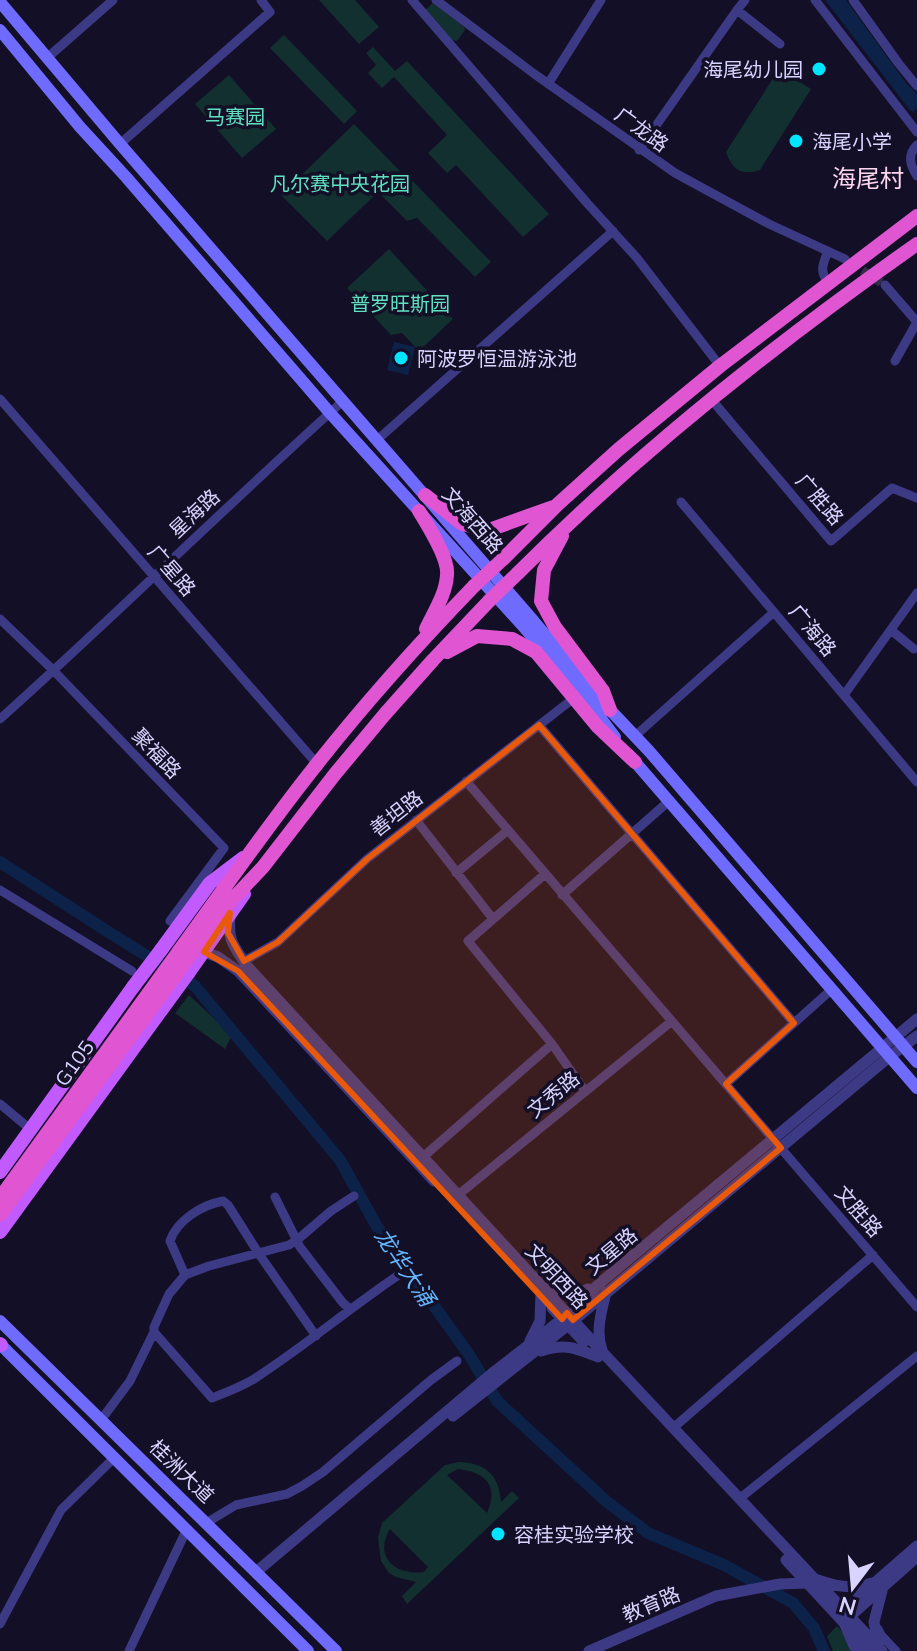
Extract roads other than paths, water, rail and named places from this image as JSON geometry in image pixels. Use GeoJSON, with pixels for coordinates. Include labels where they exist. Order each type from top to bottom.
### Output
{"type":"FeatureCollection","features":[{"type":"Feature","properties":{"kind":"highway"},"geometry":{"type":"LineString","coordinates":[[419,644],[557,505],[619,449],[720,366],[917,216]]}},
{"type":"Feature","properties":{"kind":"highway","name":"G105"},"geometry":{"type":"LineString","coordinates":[[0,1215],[229,909],[335,774],[433,660],[572,519],[711,399],[913,248]]}},
{"type":"Feature","properties":{"kind":"highway"},"geometry":{"type":"LineString","coordinates":[[425,495],[462,524],[489,530],[557,505]]}},
{"type":"Feature","properties":{"kind":"highway"},"geometry":{"type":"LineString","coordinates":[[419,511],[440,548],[448,573],[440,600],[419,644]]}},
{"type":"Feature","properties":{"kind":"highway"},"geometry":{"type":"LineString","coordinates":[[572,519],[544,570],[541,601],[555,627],[603,691],[610,710]]}},
{"type":"Feature","properties":{"kind":"highway"},"geometry":{"type":"LineString","coordinates":[[433,660],[477,636],[512,639],[536,652],[598,727],[635,762]]}},
{"type":"Feature","properties":{"kind":"highway","name":"G105"},"geometry":{"type":"LineString","coordinates":[[0,1198],[246,856],[317,764],[419,644]]}},
{"type":"Feature","properties":{"kind":"main road","name":"文海西路"},"geometry":{"type":"LineString","coordinates":[[0,2],[917,1062]]}},
{"type":"Feature","properties":{"kind":"main road","name":"文海西路"},"geometry":{"type":"LineString","coordinates":[[0,30],[80,127],[330,413],[561,670],[635,762],[917,1088]]}},
{"type":"Feature","properties":{"kind":"main road"},"geometry":{"type":"LineString","coordinates":[[0,1172],[210,883],[246,856]]}},
{"type":"Feature","properties":{"kind":"main road"},"geometry":{"type":"LineString","coordinates":[[0,1232],[204,952],[229,909]]}},
{"type":"Feature","properties":{"kind":"main road","name":"桂洲大道"},"geometry":{"type":"LineString","coordinates":[[0,1321],[336,1651]]}},
{"type":"Feature","properties":{"kind":"main road","name":"桂洲大道"},"geometry":{"type":"LineString","coordinates":[[0,1344],[308,1651]]}},
{"type":"Feature","properties":{"kind":"street"},"geometry":{"type":"LineString","coordinates":[[47,58],[113,0]]}},
{"type":"Feature","properties":{"kind":"street"},"geometry":{"type":"LineString","coordinates":[[120,144],[270,12],[261,0]]}},
{"type":"Feature","properties":{"kind":"street"},"geometry":{"type":"LineString","coordinates":[[413,0],[637,258],[720,366]]}},
{"type":"Feature","properties":{"kind":"street","name":"广龙路"},"geometry":{"type":"LineString","coordinates":[[436,0],[639,150],[703,190],[845,259]]}},
{"type":"Feature","properties":{"kind":"street"},"geometry":{"type":"LineString","coordinates":[[548,84],[601,0]]}},
{"type":"Feature","properties":{"kind":"street"},"geometry":{"type":"LineString","coordinates":[[815,0],[917,132]]}},
{"type":"Feature","properties":{"kind":"street"},"geometry":{"type":"LineString","coordinates":[[853,0],[917,86]]}},
{"type":"Feature","properties":{"kind":"street"},"geometry":{"type":"LineString","coordinates":[[639,150],[740,3],[780,44]]}},
{"type":"Feature","properties":{"kind":"street"},"geometry":{"type":"LineString","coordinates":[[917,145],[910,159],[917,176]]}},
{"type":"Feature","properties":{"kind":"street"},"geometry":{"type":"LineString","coordinates":[[377,440],[613,231]]}},
{"type":"Feature","properties":{"kind":"street"},"geometry":{"type":"LineString","coordinates":[[828,251],[821,268],[828,283]]}},
{"type":"Feature","properties":{"kind":"street"},"geometry":{"type":"LineString","coordinates":[[885,285],[917,322],[895,361]]}},
{"type":"Feature","properties":{"kind":"street","name":"广星路"},"geometry":{"type":"LineString","coordinates":[[0,399],[317,764]]}},
{"type":"Feature","properties":{"kind":"street","name":"广胜路"},"geometry":{"type":"LineString","coordinates":[[711,399],[831,541],[892,488],[917,498]]}},
{"type":"Feature","properties":{"kind":"street","name":"星海路"},"geometry":{"type":"LineString","coordinates":[[0,719],[343,401]]}},
{"type":"Feature","properties":{"kind":"street","name":"广海路"},"geometry":{"type":"LineString","coordinates":[[681,502],[917,782]]}},
{"type":"Feature","properties":{"kind":"street"},"geometry":{"type":"LineString","coordinates":[[844,695],[917,593]]}},
{"type":"Feature","properties":{"kind":"street"},"geometry":{"type":"LineString","coordinates":[[635,736],[774,612]]}},
{"type":"Feature","properties":{"kind":"street","name":"聚福路"},"geometry":{"type":"LineString","coordinates":[[0,619],[224,848],[170,921]]}},
{"type":"Feature","properties":{"kind":"street"},"geometry":{"type":"LineString","coordinates":[[891,630],[916,649]]}},
{"type":"Feature","properties":{"kind":"street","name":"善坦路"},"geometry":{"type":"LineString","coordinates":[[244,961],[278,942],[367,859],[574,698]]}},
{"type":"Feature","properties":{"kind":"street"},"geometry":{"type":"LineString","coordinates":[[539,725],[794,1023]]}},
{"type":"Feature","properties":{"kind":"street","name":"文胜路"},"geometry":{"type":"LineString","coordinates":[[466,781],[917,1307]]}},
{"type":"Feature","properties":{"kind":"street"},"geometry":{"type":"LineString","coordinates":[[562,895],[669,801]]}},
{"type":"Feature","properties":{"kind":"street"},"geometry":{"type":"LineString","coordinates":[[416,820],[493,919]]}},
{"type":"Feature","properties":{"kind":"street"},"geometry":{"type":"LineString","coordinates":[[456,873],[507,831]]}},
{"type":"Feature","properties":{"kind":"street"},"geometry":{"type":"LineString","coordinates":[[545,874],[468,941],[552,1044],[585,1091]]}},
{"type":"Feature","properties":{"kind":"street"},"geometry":{"type":"LineString","coordinates":[[0,890],[132,971]]}},
{"type":"Feature","properties":{"kind":"street","name":"文明西路"},"geometry":{"type":"LineString","coordinates":[[229,909],[228,933],[231,941],[278,1000],[458,1195],[567,1319],[877,1650]]}},
{"type":"Feature","properties":{"kind":"street","name":"文明西路"},"geometry":{"type":"LineString","coordinates":[[204,952],[218,957],[238,971],[542,1291]]}},
{"type":"Feature","properties":{"kind":"street"},"geometry":{"type":"LineString","coordinates":[[726,1084],[831,990]]}},
{"type":"Feature","properties":{"kind":"street","name":"文星路"},"geometry":{"type":"LineString","coordinates":[[900,1042],[917,1019]]}},
{"type":"Feature","properties":{"kind":"street","name":"文秀路"},"geometry":{"type":"LineString","coordinates":[[458,1195],[672,1021]]}},
{"type":"Feature","properties":{"kind":"street","name":"文星路"},"geometry":{"type":"LineString","coordinates":[[258,1574],[885,1052],[917,1036]]}},
{"type":"Feature","properties":{"kind":"street"},"geometry":{"type":"LineString","coordinates":[[423,1157],[552,1044]]}},
{"type":"Feature","properties":{"kind":"street"},"geometry":{"type":"LineString","coordinates":[[0,1104],[30,1129]]}},
{"type":"Feature","properties":{"kind":"street"},"geometry":{"type":"LineString","coordinates":[[101,1420],[130,1381],[169,1294],[185,1275],[289,1245],[354,1196]]}},
{"type":"Feature","properties":{"kind":"street"},"geometry":{"type":"LineString","coordinates":[[275,1197],[297,1240],[350,1309]]}},
{"type":"Feature","properties":{"kind":"street"},"geometry":{"type":"LineString","coordinates":[[185,1275],[170,1241],[173,1232],[190,1215],[221,1200],[228,1205],[316,1336]]}},
{"type":"Feature","properties":{"kind":"street"},"geometry":{"type":"LineString","coordinates":[[673,1428],[873,1255]]}},
{"type":"Feature","properties":{"kind":"street"},"geometry":{"type":"LineString","coordinates":[[154,1332],[212,1398],[256,1379],[400,1274]]}},
{"type":"Feature","properties":{"kind":"street"},"geometry":{"type":"LineString","coordinates":[[603,1288],[600,1354],[556,1346],[529,1350],[540,1321],[542,1291],[578,1294],[603,1288]]}},
{"type":"Feature","properties":{"kind":"street","name":"文明西路"},"geometry":{"type":"LineString","coordinates":[[600,1354],[739,1499],[811,1581]]}},
{"type":"Feature","properties":{"kind":"street"},"geometry":{"type":"LineString","coordinates":[[739,1499],[917,1356]]}},
{"type":"Feature","properties":{"kind":"street"},"geometry":{"type":"LineString","coordinates":[[206,1523],[236,1505],[287,1494],[302,1486],[457,1361]]}},
{"type":"Feature","properties":{"kind":"street"},"geometry":{"type":"LineString","coordinates":[[0,1624],[61,1510],[114,1458]]}},
{"type":"Feature","properties":{"kind":"street"},"geometry":{"type":"LineString","coordinates":[[129,1651],[186,1531]]}},
{"type":"Feature","properties":{"kind":"street"},"geometry":{"type":"LineString","coordinates":[[858,1651],[853,1646],[843,1616],[917,1546]]}},
{"type":"Feature","properties":{"kind":"street"},"geometry":{"type":"LineString","coordinates":[[877,1650],[874,1622],[879,1584],[917,1557]]}},
{"type":"Feature","properties":{"kind":"street","name":"教育路"},"geometry":{"type":"LineString","coordinates":[[589,1651],[728,1592],[811,1581],[840,1587],[879,1584]]}},
{"type":"Feature","properties":{"kind":"street"},"geometry":{"type":"LineString","coordinates":[[874,1622],[896,1651]]}},
{"type":"Feature","properties":{"kind":"water"},"geometry":{"type":"Polygon","coordinates":[[[825,0],[846,0],[917,94],[917,108],[913,112],[909,109],[825,0]]]}},
{"type":"Feature","properties":{"kind":"water","name":"阿波罗恒温游泳池"},"geometry":{"type":"Polygon","coordinates":[[[394,342],[415,347],[408,375],[387,370],[394,342]]]}},
{"type":"Feature","properties":{"kind":"waterway","name":"龙华大涌"},"geometry":{"type":"LineString","coordinates":[[0,862],[194,985],[340,1160],[376,1225],[470,1356],[497,1401],[606,1501],[648,1533],[724,1565],[793,1603],[814,1628],[824,1651]]}},
{"type":"Feature","properties":{"kind":"tunnel"},"geometry":{"type":"LineString","coordinates":[[851,263],[885,285]]}},
{"type":"Feature","properties":{"kind":"place","name":"海尾幼儿园"},"geometry":{"type":"Point","coordinates":[819,69]}},
{"type":"Feature","properties":{"kind":"place","name":"海尾小学"},"geometry":{"type":"Point","coordinates":[796,141]}},
{"type":"Feature","properties":{"kind":"place","name":"阿波罗恒温游泳池"},"geometry":{"type":"Point","coordinates":[401,358]}},
{"type":"Feature","properties":{"kind":"place","name":"容桂实验学校"},"geometry":{"type":"Point","coordinates":[498,1534]}},
{"type":"Feature","properties":{"kind":"district","name":"海尾村"},"geometry":{"type":"Point","coordinates":[868,178]}},
{"type":"Feature","properties":{"kind":"park label","name":"马赛园"},"geometry":{"type":"Point","coordinates":[235,116]}},
{"type":"Feature","properties":{"kind":"park label","name":"凡尔赛中央花园"},"geometry":{"type":"Point","coordinates":[340,183]}},
{"type":"Feature","properties":{"kind":"park label","name":"普罗旺斯园"},"geometry":{"type":"Point","coordinates":[400,303]}}]}
